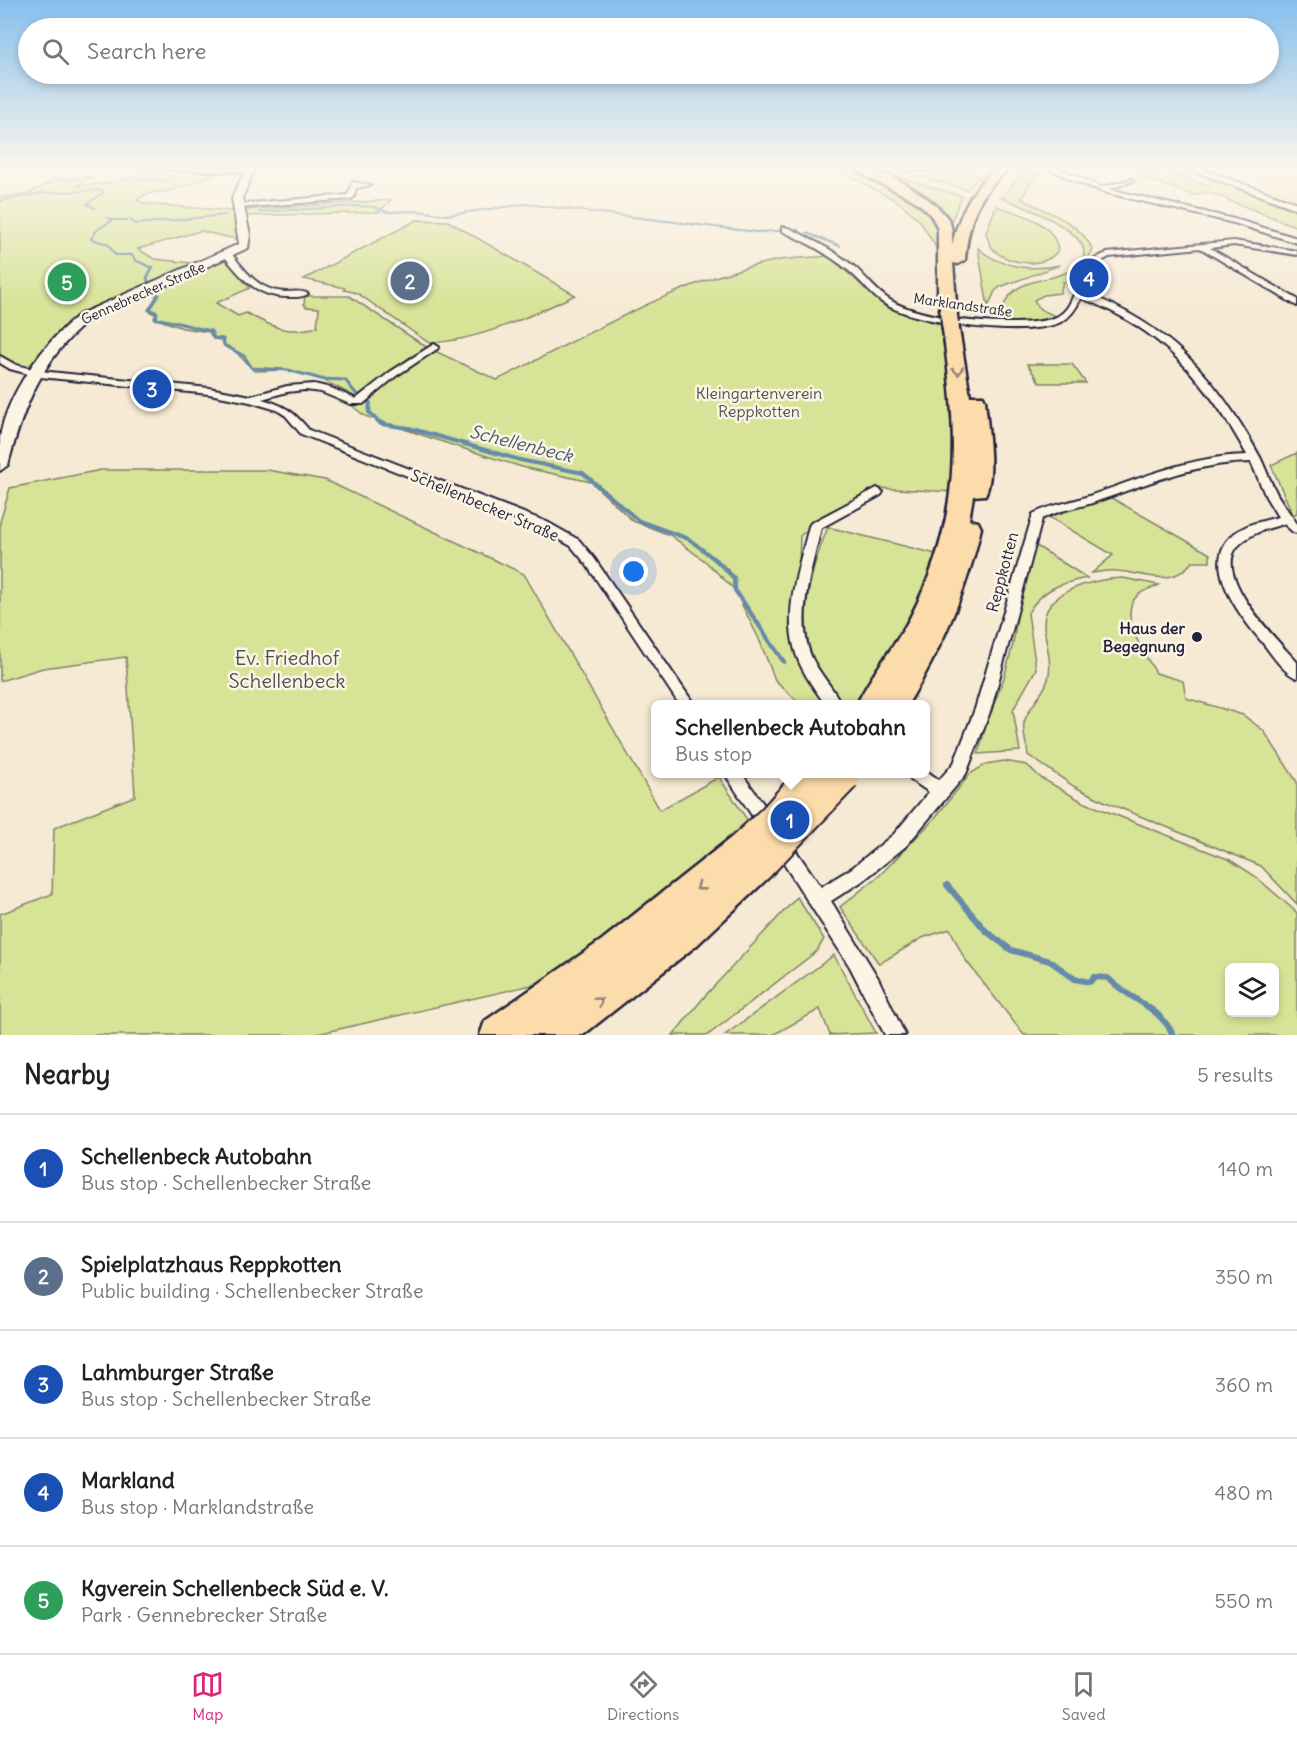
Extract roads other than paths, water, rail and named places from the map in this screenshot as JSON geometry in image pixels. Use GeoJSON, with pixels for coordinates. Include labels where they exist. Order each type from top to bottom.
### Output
{"type":"FeatureCollection","features":[{"type":"Feature","properties":{"kind":"highway"},"geometry":{"type":"LineString","coordinates":[[938,214],[945,230],[946,297],[957,320]]}},
{"type":"Feature","properties":{"kind":"highway"},"geometry":{"type":"LineString","coordinates":[[947,262],[954,225],[961,214]]}},
{"type":"Feature","properties":{"kind":"highway"},"geometry":{"type":"LineString","coordinates":[[881,700],[934,594],[954,535],[961,502],[963,419],[957,320],[959,241],[965,214]]}},
{"type":"Feature","properties":{"kind":"highway"},"geometry":{"type":"LineString","coordinates":[[551,1035],[671,945],[751,857],[813,778]]}},
{"type":"Feature","properties":{"kind":"highway"},"geometry":{"type":"LineString","coordinates":[[499,1035],[751,857],[840,778]]}},
{"type":"Feature","properties":{"kind":"main road","name":"Gennebrecker Straße"},"geometry":{"type":"LineString","coordinates":[[0,465],[7,426],[33,373],[71,327],[85,317],[228,255],[246,243],[239,214]]}},
{"type":"Feature","properties":{"kind":"street"},"geometry":{"type":"LineString","coordinates":[[1203,214],[1254,225],[1297,241]]}},
{"type":"Feature","properties":{"kind":"street","name":"Marklandstraße"},"geometry":{"type":"LineString","coordinates":[[789,231],[833,254],[892,306],[911,312],[971,322],[1026,326],[1058,320],[1067,314],[1079,294],[1082,278],[1092,261],[1118,253],[1244,243],[1297,253]]}},
{"type":"Feature","properties":{"kind":"street"},"geometry":{"type":"LineString","coordinates":[[1200,245],[1297,303]]}},
{"type":"Feature","properties":{"kind":"street"},"geometry":{"type":"LineString","coordinates":[[228,255],[249,282],[259,290],[274,295],[304,294]]}},
{"type":"Feature","properties":{"kind":"street"},"geometry":{"type":"LineString","coordinates":[[1079,294],[1098,300],[1131,317],[1180,352],[1209,383],[1255,458],[1277,508],[1297,529]]}},
{"type":"Feature","properties":{"kind":"street","name":"Schellenbecker Straße"},"geometry":{"type":"LineString","coordinates":[[252,399],[271,392],[305,387],[322,389],[351,402],[359,402],[393,374],[434,347]]}},
{"type":"Feature","properties":{"kind":"street","name":"Schellenbecker Straße"},"geometry":{"type":"LineString","coordinates":[[0,359],[33,373],[209,391],[252,399],[281,408],[305,432],[543,525],[575,543],[621,605],[684,700]]}},
{"type":"Feature","properties":{"kind":"street","name":"Reppkotten"},"geometry":{"type":"LineString","coordinates":[[941,791],[960,768],[968,752],[995,669],[1037,517],[1046,511],[1080,503],[1194,463],[1232,457],[1255,458]]}},
{"type":"Feature","properties":{"kind":"street"},"geometry":{"type":"LineString","coordinates":[[830,700],[816,680],[801,646],[798,617],[815,526],[877,492]]}},
{"type":"Feature","properties":{"kind":"street"},"geometry":{"type":"LineString","coordinates":[[1285,519],[1269,522],[1242,533],[1229,546],[1224,564],[1228,582],[1245,608],[1297,672]]}},
{"type":"Feature","properties":{"kind":"street"},"geometry":{"type":"LineString","coordinates":[[736,778],[818,899],[877,995],[895,1035]]}},
{"type":"Feature","properties":{"kind":"street"},"geometry":{"type":"LineString","coordinates":[[818,899],[858,874],[900,840],[941,791],[923,778]]}},
{"type":"Feature","properties":{"kind":"waterway"},"geometry":{"type":"LineString","coordinates":[[442,214],[452,214]]}},
{"type":"Feature","properties":{"kind":"waterway"},"geometry":{"type":"LineString","coordinates":[[611,214],[757,232],[798,230]]}},
{"type":"Feature","properties":{"kind":"waterway"},"geometry":{"type":"LineString","coordinates":[[113,220],[130,220],[136,224],[225,215]]}},
{"type":"Feature","properties":{"kind":"waterway","name":"Schellenbeck"},"geometry":{"type":"LineString","coordinates":[[108,218],[113,220]]}},
{"type":"Feature","properties":{"kind":"waterway","name":"Schellenbeck"},"geometry":{"type":"LineString","coordinates":[[113,220],[97,230],[91,239],[108,244],[115,255],[132,255],[135,260],[152,268]]}},
{"type":"Feature","properties":{"kind":"waterway"},"geometry":{"type":"LineString","coordinates":[[807,233],[840,246]]}},
{"type":"Feature","properties":{"kind":"waterway","name":"Schellenbeck"},"geometry":{"type":"LineString","coordinates":[[149,286],[147,278],[153,267]]}},
{"type":"Feature","properties":{"kind":"waterway","name":"Schellenbeck"},"geometry":{"type":"LineString","coordinates":[[152,292],[159,295],[150,309],[157,313],[156,319],[211,331],[214,338],[223,339],[224,345],[244,356],[252,368],[288,370],[321,379],[345,380],[358,396]]}},
{"type":"Feature","properties":{"kind":"waterway","name":"Schellenbeck"},"geometry":{"type":"LineString","coordinates":[[365,401],[370,403],[369,412],[381,424],[409,428],[520,460],[583,473],[639,521],[689,539],[718,562]]}},
{"type":"Feature","properties":{"kind":"waterway","name":"Schellenbeck"},"geometry":{"type":"LineString","coordinates":[[718,562],[734,578],[735,590],[784,662]]}},
{"type":"Feature","properties":{"kind":"waterway","name":"Schellenbeck"},"geometry":{"type":"LineString","coordinates":[[947,885],[986,931],[1011,950],[1050,961],[1075,979],[1090,982],[1094,977],[1108,978],[1160,1017],[1173,1035]]}},
{"type":"Feature","properties":{"kind":"place","name":"Markland"},"geometry":{"type":"Point","coordinates":[1089,278]}},
{"type":"Feature","properties":{"kind":"place","name":"Spielplatzhaus Reppkotten"},"geometry":{"type":"Point","coordinates":[410,281]}},
{"type":"Feature","properties":{"kind":"place","name":"Kgverein Schellenbeck Süd e. V."},"geometry":{"type":"Point","coordinates":[67,282]}},
{"type":"Feature","properties":{"kind":"place","name":"Lahmburger Straße"},"geometry":{"type":"Point","coordinates":[152,389]}},
{"type":"Feature","properties":{"kind":"place","name":"Haus der Begegnung"},"geometry":{"type":"Point","coordinates":[1197,637]}},
{"type":"Feature","properties":{"kind":"place","name":"Schellenbeck Autobahn"},"geometry":{"type":"Point","coordinates":[790,820]}},
{"type":"Feature","properties":{"kind":"park label","name":"Kleingartenverein Reppkotten"},"geometry":{"type":"Point","coordinates":[759,402]}},
{"type":"Feature","properties":{"kind":"park label","name":"Ev. Friedhof Schellenbeck"},"geometry":{"type":"Point","coordinates":[287,670]}}]}
